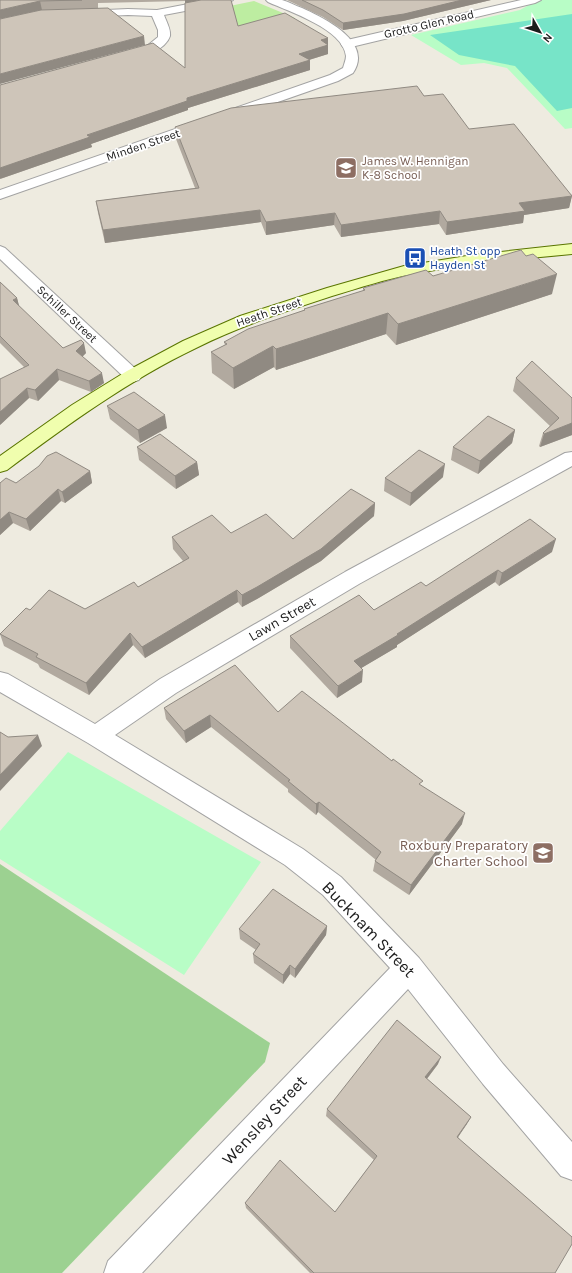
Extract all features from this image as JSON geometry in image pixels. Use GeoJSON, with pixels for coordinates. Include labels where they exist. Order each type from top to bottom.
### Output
{"type":"FeatureCollection","features":[{"type":"Feature","properties":{"kind":"main road","name":"Heath Street"},"geometry":{"type":"LineString","coordinates":[[0,465],[52,428],[134,376],[175,352],[219,330],[279,308],[369,280],[412,269],[458,261],[572,248]]}},
{"type":"Feature","properties":{"kind":"street"},"geometry":{"type":"LineString","coordinates":[[73,14],[128,12],[157,13],[227,0]]}},
{"type":"Feature","properties":{"kind":"street"},"geometry":{"type":"LineString","coordinates":[[272,0],[321,20],[331,27],[346,44]]}},
{"type":"Feature","properties":{"kind":"street","name":"Grotto Glen Road"},"geometry":{"type":"LineString","coordinates":[[346,44],[535,0]]}},
{"type":"Feature","properties":{"kind":"street"},"geometry":{"type":"LineString","coordinates":[[116,59],[146,51],[159,43],[164,34],[157,13]]}},
{"type":"Feature","properties":{"kind":"street","name":"Minden Street"},"geometry":{"type":"LineString","coordinates":[[0,196],[341,75],[349,70],[351,63],[350,52],[346,44]]}},
{"type":"Feature","properties":{"kind":"street","name":"Schiller Street"},"geometry":{"type":"LineString","coordinates":[[0,251],[134,376]]}},
{"type":"Feature","properties":{"kind":"street","name":"Lawn Street"},"geometry":{"type":"LineString","coordinates":[[96,736],[168,686],[345,582],[572,458]]}},
{"type":"Feature","properties":{"kind":"street"},"geometry":{"type":"LineString","coordinates":[[0,681],[96,736]]}},
{"type":"Feature","properties":{"kind":"street","name":"Bucknam Street"},"geometry":{"type":"LineString","coordinates":[[96,736],[294,857],[332,886],[409,968],[493,1074],[572,1166]]}},
{"type":"Feature","properties":{"kind":"street","name":"Wensley Street"},"geometry":{"type":"LineString","coordinates":[[120,1273],[409,968]]}},
{"type":"Feature","properties":{"kind":"green space"},"geometry":{"type":"Polygon","coordinates":[[[538,0],[572,0],[572,128],[565,129],[507,68],[484,63],[461,65],[411,35],[520,10],[538,0]]]}},
{"type":"Feature","properties":{"kind":"green space"},"geometry":{"type":"Polygon","coordinates":[[[254,1],[295,18],[234,35],[215,9],[254,1]]]}},
{"type":"Feature","properties":{"kind":"green space"},"geometry":{"type":"Polygon","coordinates":[[[572,14],[572,108],[557,111],[515,66],[459,55],[430,35],[572,14]]]}},
{"type":"Feature","properties":{"kind":"green space"},"geometry":{"type":"Polygon","coordinates":[[[68,752],[261,862],[184,975],[0,859],[0,831],[68,752]]]}},
{"type":"Feature","properties":{"kind":"green space"},"geometry":{"type":"Polygon","coordinates":[[[0,864],[270,1043],[265,1062],[62,1273],[0,1273],[0,864]]]}},
{"type":"Feature","properties":{"kind":"building"},"geometry":{"type":"Polygon","coordinates":[[[0,0],[82,0],[40,1],[0,10],[0,0]]]}},
{"type":"Feature","properties":{"kind":"building"},"geometry":{"type":"Polygon","coordinates":[[[201,0],[231,0],[238,26],[285,13],[328,38],[321,40],[328,45],[299,54],[310,60],[187,98],[187,101],[87,135],[90,137],[0,168],[0,85],[153,43],[185,68],[185,3],[201,0]]]}},
{"type":"Feature","properties":{"kind":"building"},"geometry":{"type":"Polygon","coordinates":[[[302,0],[462,0],[404,14],[343,23],[323,10],[302,0]]]}},
{"type":"Feature","properties":{"kind":"building"},"geometry":{"type":"Polygon","coordinates":[[[108,8],[144,36],[0,74],[0,19],[41,10],[108,8]]]}},
{"type":"Feature","properties":{"kind":"building"},"geometry":{"type":"Polygon","coordinates":[[[417,86],[424,96],[443,94],[469,129],[514,124],[572,196],[519,203],[525,211],[447,222],[440,211],[341,225],[335,213],[266,222],[260,210],[103,230],[96,201],[199,188],[175,127],[231,108],[417,86]]]}},
{"type":"Feature","properties":{"kind":"building"},"geometry":{"type":"Polygon","coordinates":[[[521,250],[526,256],[533,254],[557,274],[398,324],[388,313],[276,349],[273,346],[233,368],[211,352],[227,344],[224,342],[248,329],[305,310],[304,309],[365,290],[363,288],[426,270],[433,276],[521,250]]]}},
{"type":"Feature","properties":{"kind":"building"},"geometry":{"type":"Polygon","coordinates":[[[0,282],[17,298],[13,300],[63,348],[81,340],[84,343],[76,351],[102,373],[89,381],[57,369],[35,390],[27,388],[0,412],[0,379],[29,365],[0,336],[0,282]]]}},
{"type":"Feature","properties":{"kind":"building"},"geometry":{"type":"Polygon","coordinates":[[[532,361],[572,398],[572,423],[544,434],[543,433],[559,418],[516,378],[532,361]]]}},
{"type":"Feature","properties":{"kind":"building"},"geometry":{"type":"Polygon","coordinates":[[[134,392],[165,415],[138,430],[107,406],[134,392]]]}},
{"type":"Feature","properties":{"kind":"building"},"geometry":{"type":"Polygon","coordinates":[[[488,416],[515,430],[480,461],[453,447],[488,416]]]}},
{"type":"Feature","properties":{"kind":"building"},"geometry":{"type":"Polygon","coordinates":[[[160,434],[197,462],[175,476],[137,447],[160,434]]]}},
{"type":"Feature","properties":{"kind":"building"},"geometry":{"type":"Polygon","coordinates":[[[419,450],[445,464],[411,493],[385,478],[419,450]]]}},
{"type":"Feature","properties":{"kind":"building"},"geometry":{"type":"Polygon","coordinates":[[[56,452],[90,471],[62,492],[58,489],[26,519],[9,512],[0,520],[0,483],[6,478],[16,483],[39,466],[47,456],[56,452]]]}},
{"type":"Feature","properties":{"kind":"building"},"geometry":{"type":"Polygon","coordinates":[[[351,489],[375,503],[321,549],[242,595],[237,590],[142,647],[130,633],[86,683],[36,657],[38,654],[0,634],[26,608],[30,610],[49,590],[85,609],[134,582],[138,587],[189,558],[172,537],[212,515],[231,533],[266,514],[293,539],[351,489]]]}},
{"type":"Feature","properties":{"kind":"building"},"geometry":{"type":"Polygon","coordinates":[[[530,519],[556,539],[502,573],[498,570],[397,634],[398,635],[354,661],[363,670],[338,686],[290,636],[359,595],[374,610],[421,582],[426,586],[530,519]]]}},
{"type":"Feature","properties":{"kind":"building"},"geometry":{"type":"Polygon","coordinates":[[[235,665],[278,712],[302,691],[392,761],[393,759],[423,781],[419,784],[465,813],[411,885],[375,861],[381,852],[319,802],[316,804],[288,781],[290,780],[210,715],[184,731],[164,708],[235,665]]]}},
{"type":"Feature","properties":{"kind":"building"},"geometry":{"type":"Polygon","coordinates":[[[0,732],[8,737],[38,735],[0,775],[0,732]]]}},
{"type":"Feature","properties":{"kind":"building"},"geometry":{"type":"Polygon","coordinates":[[[273,889],[327,926],[295,969],[290,965],[283,975],[253,954],[260,944],[239,929],[273,889]]]}},
{"type":"Feature","properties":{"kind":"building"},"geometry":{"type":"Polygon","coordinates":[[[397,1020],[441,1057],[425,1077],[471,1117],[457,1137],[572,1237],[572,1244],[555,1273],[314,1273],[245,1203],[280,1160],[335,1212],[377,1156],[327,1109],[397,1020]]]}},
{"type":"Feature","properties":{"kind":"place","name":"James W. Hennigan K-8 School"},"geometry":{"type":"Point","coordinates":[346,168]}},
{"type":"Feature","properties":{"kind":"place","name":"Heath St opp Hayden St"},"geometry":{"type":"Point","coordinates":[415,258]}},
{"type":"Feature","properties":{"kind":"place","name":"Roxbury Preparatory Charter School"},"geometry":{"type":"Point","coordinates":[543,853]}}]}
